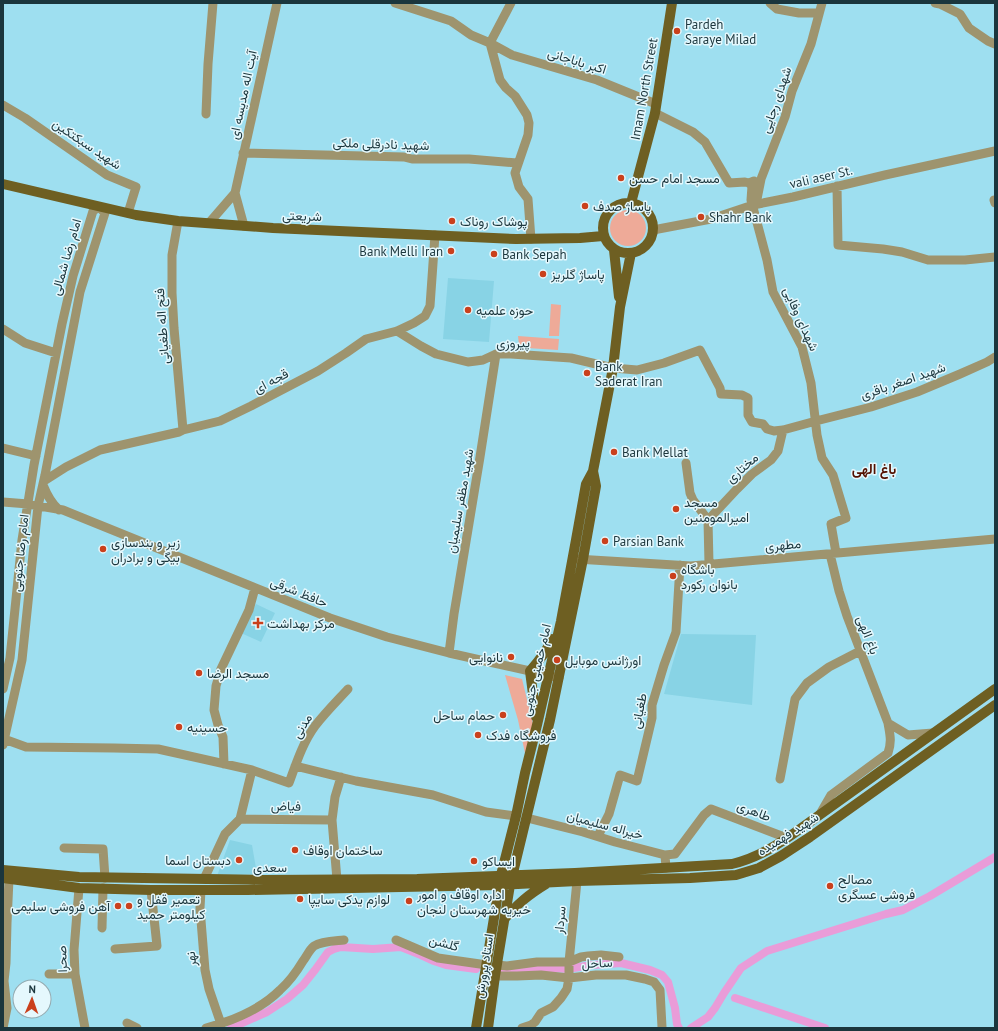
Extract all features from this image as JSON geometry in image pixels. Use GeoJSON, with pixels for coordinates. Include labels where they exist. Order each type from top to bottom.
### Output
{"type":"FeatureCollection","features":[{"type":"Feature","properties":{"kind":"main road","name":"Imam North Street"},"geometry":{"type":"LineString","coordinates":[[631,203],[656,108],[672,3]]}},
{"type":"Feature","properties":{"kind":"main road","name":"شریعتی"},"geometry":{"type":"LineString","coordinates":[[3,184],[99,207],[178,221],[281,228],[516,239],[604,236]]}},
{"type":"Feature","properties":{"kind":"main road"},"geometry":{"type":"LineString","coordinates":[[623,203],[631,203],[639,205],[650,215],[653,222],[653,230],[651,239],[646,246],[639,251],[631,253],[614,250],[608,244],[602,228],[604,219],[608,212],[615,206],[623,203]]}},
{"type":"Feature","properties":{"kind":"main road"},"geometry":{"type":"LineString","coordinates":[[614,250],[620,307]]}},
{"type":"Feature","properties":{"kind":"main road"},"geometry":{"type":"LineString","coordinates":[[620,307],[631,253]]}},
{"type":"Feature","properties":{"kind":"main road","name":"امام خمینی جنوبی"},"geometry":{"type":"LineString","coordinates":[[500,880],[561,621],[586,484],[593,471],[613,368],[620,307]]}},
{"type":"Feature","properties":{"kind":"main road","name":"امام خمینی جنوبی"},"geometry":{"type":"LineString","coordinates":[[511,880],[542,755],[583,559],[596,486],[593,471]]}},
{"type":"Feature","properties":{"kind":"main road"},"geometry":{"type":"LineString","coordinates":[[537,725],[530,671],[548,647],[561,621]]}},
{"type":"Feature","properties":{"kind":"main road","name":"شهید فهمیده"},"geometry":{"type":"LineString","coordinates":[[511,880],[575,873],[724,864],[743,861],[774,847],[818,817],[995,689]]}},
{"type":"Feature","properties":{"kind":"main road","name":"شهید فهمیده"},"geometry":{"type":"LineString","coordinates":[[511,880],[549,883],[690,878],[736,875],[759,868],[810,837],[995,705]]}},
{"type":"Feature","properties":{"kind":"main road","name":"سعدی"},"geometry":{"type":"LineString","coordinates":[[3,870],[79,877],[204,879],[337,884]]}},
{"type":"Feature","properties":{"kind":"main road","name":"سعدی"},"geometry":{"type":"LineString","coordinates":[[6,878],[80,888],[151,890],[201,890],[337,884],[511,880]]}},
{"type":"Feature","properties":{"kind":"main road"},"geometry":{"type":"LineString","coordinates":[[201,890],[204,879]]}},
{"type":"Feature","properties":{"kind":"main road","name":"استاد پرورش"},"geometry":{"type":"LineString","coordinates":[[488,1028],[495,976],[492,965],[500,880]]}},
{"type":"Feature","properties":{"kind":"main road","name":"استاد پرورش"},"geometry":{"type":"LineString","coordinates":[[476,1028],[505,918],[511,880]]}},
{"type":"Feature","properties":{"kind":"main road"},"geometry":{"type":"LineString","coordinates":[[505,918],[526,897],[549,883]]}},
{"type":"Feature","properties":{"kind":"street"},"geometry":{"type":"LineString","coordinates":[[206,114],[213,3]]}},
{"type":"Feature","properties":{"kind":"street","name":"آیت اله مدیسه ای"},"geometry":{"type":"LineString","coordinates":[[235,193],[277,3]]}},
{"type":"Feature","properties":{"kind":"street","name":"اکبر باباجانی"},"geometry":{"type":"LineString","coordinates":[[395,3],[451,21],[472,35],[512,55],[597,80],[656,108],[693,132],[705,142],[729,182],[749,183]]}},
{"type":"Feature","properties":{"kind":"street"},"geometry":{"type":"LineString","coordinates":[[511,3],[490,43],[500,80],[515,96],[528,115],[528,134],[515,172],[519,187],[528,199],[531,239]]}},
{"type":"Feature","properties":{"kind":"street"},"geometry":{"type":"LineString","coordinates":[[770,3],[777,9],[799,13],[819,13]]}},
{"type":"Feature","properties":{"kind":"street","name":"شهدای رجایی"},"geometry":{"type":"LineString","coordinates":[[753,205],[757,199],[760,179],[811,44],[822,3]]}},
{"type":"Feature","properties":{"kind":"street"},"geometry":{"type":"LineString","coordinates":[[935,3],[960,14],[969,28],[995,44]]}},
{"type":"Feature","properties":{"kind":"street","name":"شهید سبکتکین"},"geometry":{"type":"LineString","coordinates":[[3,105],[26,118],[106,175],[136,187],[128,213]]}},
{"type":"Feature","properties":{"kind":"street","name":"vali aser St."},"geometry":{"type":"LineString","coordinates":[[653,230],[711,219],[753,205],[995,151]]}},
{"type":"Feature","properties":{"kind":"street","name":"شهید نادرقلی ملکی"},"geometry":{"type":"LineString","coordinates":[[243,153],[404,157],[412,159],[469,159],[517,163]]}},
{"type":"Feature","properties":{"kind":"street"},"geometry":{"type":"LineString","coordinates":[[749,183],[760,179]]}},
{"type":"Feature","properties":{"kind":"street","name":"شهدای وفایی"},"geometry":{"type":"LineString","coordinates":[[749,183],[752,186],[751,200],[768,260],[774,292],[802,347],[811,383],[822,458],[833,475],[846,518],[830,524],[833,554]]}},
{"type":"Feature","properties":{"kind":"street"},"geometry":{"type":"LineString","coordinates":[[837,186],[838,245],[902,252],[928,260],[964,260],[995,257]]}},
{"type":"Feature","properties":{"kind":"street"},"geometry":{"type":"LineString","coordinates":[[209,223],[235,193]]}},
{"type":"Feature","properties":{"kind":"street"},"geometry":{"type":"LineString","coordinates":[[235,193],[244,226]]}},
{"type":"Feature","properties":{"kind":"street","name":"امام رضا شمالی"},"geometry":{"type":"LineString","coordinates":[[28,504],[56,353],[73,276],[93,211],[99,207],[105,213],[80,292],[38,506]]}},
{"type":"Feature","properties":{"kind":"street","name":"فتح اله طغیانی"},"geometry":{"type":"LineString","coordinates":[[178,221],[172,255],[172,293],[183,430]]}},
{"type":"Feature","properties":{"kind":"street","name":"قجه ای"},"geometry":{"type":"LineString","coordinates":[[43,486],[66,466],[100,450],[220,421],[318,371],[346,354],[366,339],[397,330],[414,323],[425,316],[430,306],[435,235]]}},
{"type":"Feature","properties":{"kind":"street"},"geometry":{"type":"LineString","coordinates":[[3,329],[25,343],[56,353]]}},
{"type":"Feature","properties":{"kind":"street","name":"پیروزی"},"geometry":{"type":"LineString","coordinates":[[397,330],[436,354],[468,362],[476,362],[496,354],[571,358],[613,368],[637,370],[664,363],[700,350],[720,388],[721,394],[742,395],[748,398],[748,415],[752,422],[763,424],[767,429],[774,431],[783,430]]}},
{"type":"Feature","properties":{"kind":"street","name":"شهید مظفر سلیمیان"},"geometry":{"type":"LineString","coordinates":[[449,652],[496,354]]}},
{"type":"Feature","properties":{"kind":"street","name":"شهید اصغر باقری"},"geometry":{"type":"LineString","coordinates":[[783,430],[816,420],[871,407],[918,392],[987,362],[995,357]]}},
{"type":"Feature","properties":{"kind":"street","name":"مختاری"},"geometry":{"type":"LineString","coordinates":[[708,520],[752,474],[772,460],[778,451],[783,430]]}},
{"type":"Feature","properties":{"kind":"street"},"geometry":{"type":"LineString","coordinates":[[3,448],[36,456]]}},
{"type":"Feature","properties":{"kind":"street"},"geometry":{"type":"LineString","coordinates":[[686,463],[690,493],[693,500],[708,520],[709,564]]}},
{"type":"Feature","properties":{"kind":"street"},"geometry":{"type":"LineString","coordinates":[[13,502],[25,495],[30,488],[43,486],[48,498],[59,510]]}},
{"type":"Feature","properties":{"kind":"street","name":"حافظ شرقی"},"geometry":{"type":"LineString","coordinates":[[3,502],[28,504],[59,510],[330,618],[387,636],[559,678]]}},
{"type":"Feature","properties":{"kind":"street","name":"امام رضا جنوبی"},"geometry":{"type":"LineString","coordinates":[[3,689],[28,504]]}},
{"type":"Feature","properties":{"kind":"street","name":"امام رضا جنوبی"},"geometry":{"type":"LineString","coordinates":[[4,742],[22,660],[38,506]]}},
{"type":"Feature","properties":{"kind":"street","name":"مطهری"},"geometry":{"type":"LineString","coordinates":[[572,558],[691,566],[995,539]]}},
{"type":"Feature","properties":{"kind":"street","name":"باغ الهی"},"geometry":{"type":"LineString","coordinates":[[818,817],[831,795],[888,753],[891,744],[888,723],[847,616],[839,591],[833,554]]}},
{"type":"Feature","properties":{"kind":"street","name":"طغیانی"},"geometry":{"type":"LineString","coordinates":[[598,836],[609,814],[620,775],[637,781],[652,718],[652,705],[676,632],[680,565]]}},
{"type":"Feature","properties":{"kind":"street"},"geometry":{"type":"LineString","coordinates":[[224,764],[222,736],[214,710],[216,686],[221,669],[249,610],[255,588]]}},
{"type":"Feature","properties":{"kind":"street"},"geometry":{"type":"LineString","coordinates":[[780,779],[795,698],[811,680],[830,667],[860,651]]}},
{"type":"Feature","properties":{"kind":"street","name":"مدنی"},"geometry":{"type":"LineString","coordinates":[[252,770],[289,783],[308,738],[315,727],[348,689]]}},
{"type":"Feature","properties":{"kind":"street"},"geometry":{"type":"LineString","coordinates":[[888,723],[908,735],[933,733]]}},
{"type":"Feature","properties":{"kind":"street"},"geometry":{"type":"LineString","coordinates":[[4,742],[26,747],[158,749],[252,770],[240,819],[225,834],[204,879]]}},
{"type":"Feature","properties":{"kind":"street"},"geometry":{"type":"LineString","coordinates":[[295,766],[432,796],[486,812],[516,816]]}},
{"type":"Feature","properties":{"kind":"street"},"geometry":{"type":"LineString","coordinates":[[337,884],[332,820],[335,797],[341,777]]}},
{"type":"Feature","properties":{"kind":"street","name":"طاهری"},"geometry":{"type":"LineString","coordinates":[[665,855],[675,854],[704,815],[711,809],[787,838]]}},
{"type":"Feature","properties":{"kind":"street","name":"خیراله سلیمیان"},"geometry":{"type":"LineString","coordinates":[[527,818],[665,855]]}},
{"type":"Feature","properties":{"kind":"street","name":"فیاض"},"geometry":{"type":"LineString","coordinates":[[240,819],[332,820]]}},
{"type":"Feature","properties":{"kind":"street"},"geometry":{"type":"LineString","coordinates":[[64,848],[103,849],[105,878]]}},
{"type":"Feature","properties":{"kind":"street"},"geometry":{"type":"LineString","coordinates":[[665,855],[666,868]]}},
{"type":"Feature","properties":{"kind":"street"},"geometry":{"type":"LineString","coordinates":[[4,1028],[8,1008],[4,981],[6,878]]}},
{"type":"Feature","properties":{"kind":"street","name":"سردار"},"geometry":{"type":"LineString","coordinates":[[569,978],[569,962],[577,881]]}},
{"type":"Feature","properties":{"kind":"street","name":"صحرا"},"geometry":{"type":"LineString","coordinates":[[80,888],[74,950],[76,974],[85,1028]]}},
{"type":"Feature","properties":{"kind":"street"},"geometry":{"type":"LineString","coordinates":[[102,928],[103,888]]}},
{"type":"Feature","properties":{"kind":"street"},"geometry":{"type":"LineString","coordinates":[[115,949],[157,946],[151,890]]}},
{"type":"Feature","properties":{"kind":"street","name":"نهر"},"geometry":{"type":"LineString","coordinates":[[201,890],[200,908],[205,970],[208,989],[221,1024]]}},
{"type":"Feature","properties":{"kind":"street"},"geometry":{"type":"LineString","coordinates":[[206,1028],[221,1024],[263,1004],[280,990],[315,946],[324,942],[344,940]]}},
{"type":"Feature","properties":{"kind":"street","name":"گلشن"},"geometry":{"type":"LineString","coordinates":[[396,940],[438,958],[492,965],[507,966],[538,962],[569,962],[588,956],[620,957]]}},
{"type":"Feature","properties":{"kind":"street"},"geometry":{"type":"LineString","coordinates":[[49,974],[76,974]]}},
{"type":"Feature","properties":{"kind":"street","name":"ساحل"},"geometry":{"type":"LineString","coordinates":[[495,976],[541,975],[569,978],[596,975],[626,975],[654,982],[660,990],[662,1027]]}},
{"type":"Feature","properties":{"kind":"street"},"geometry":{"type":"LineString","coordinates":[[522,1028],[535,1022],[541,1013],[552,1007],[561,998],[567,989],[569,978]]}},
{"type":"Feature","properties":{"kind":"street"},"geometry":{"type":"LineString","coordinates":[[127,1023],[137,1028]]}},
{"type":"Feature","properties":{"kind":"shaded area"},"geometry":{"type":"Polygon","coordinates":[[[628,210],[638,213],[643,218],[646,228],[643,238],[638,243],[628,246],[618,243],[613,238],[610,228],[613,218],[618,213],[628,210]]]}},
{"type":"Feature","properties":{"kind":"shaded area","name":"حوزه علمیه"},"geometry":{"type":"Polygon","coordinates":[[[448,278],[494,281],[489,342],[443,339],[448,278]]]}},
{"type":"Feature","properties":{"kind":"shaded area"},"geometry":{"type":"Polygon","coordinates":[[[551,304],[561,305],[559,336],[549,336],[551,304]]]}},
{"type":"Feature","properties":{"kind":"shaded area"},"geometry":{"type":"Polygon","coordinates":[[[518,336],[559,339],[558,350],[527,348],[519,345],[518,336]]]}},
{"type":"Feature","properties":{"kind":"shaded area","name":"مرکز بهداشت"},"geometry":{"type":"Polygon","coordinates":[[[256,604],[275,613],[261,642],[241,633],[256,604]]]}},
{"type":"Feature","properties":{"kind":"shaded area"},"geometry":{"type":"Polygon","coordinates":[[[681,634],[756,635],[752,705],[664,694],[681,634]]]}},
{"type":"Feature","properties":{"kind":"shaded area"},"geometry":{"type":"Polygon","coordinates":[[[505,675],[522,679],[533,724],[526,758],[518,720],[505,675]]]}},
{"type":"Feature","properties":{"kind":"shaded area","name":"دبستان اسما"},"geometry":{"type":"Polygon","coordinates":[[[230,840],[252,845],[257,874],[217,876],[230,840]]]}},
{"type":"Feature","properties":{"kind":"waterway"},"geometry":{"type":"LineString","coordinates":[[691,1028],[708,1017],[741,968],[767,951],[903,910],[930,896],[995,857]]}},
{"type":"Feature","properties":{"kind":"waterway"},"geometry":{"type":"LineString","coordinates":[[231,1028],[267,1012],[287,999],[303,985],[328,952],[341,947],[373,949],[401,947],[446,965],[476,969]]}},
{"type":"Feature","properties":{"kind":"waterway"},"geometry":{"type":"LineString","coordinates":[[499,971],[542,968],[567,969],[592,965],[621,963],[650,970],[662,975],[668,982],[679,1028]]}},
{"type":"Feature","properties":{"kind":"waterway"},"geometry":{"type":"LineString","coordinates":[[735,998],[825,1028]]}},
{"type":"Feature","properties":{"kind":"place","name":"Pardeh Saraye Milad"},"geometry":{"type":"Point","coordinates":[677,31]}},
{"type":"Feature","properties":{"kind":"place","name":"مسجد امام حسن"},"geometry":{"type":"Point","coordinates":[621,178]}},
{"type":"Feature","properties":{"kind":"place","name":"پاساژ صدف"},"geometry":{"type":"Point","coordinates":[585,206]}},
{"type":"Feature","properties":{"kind":"place","name":"Shahr Bank"},"geometry":{"type":"Point","coordinates":[701,217]}},
{"type":"Feature","properties":{"kind":"place","name":"پوشاک روناک"},"geometry":{"type":"Point","coordinates":[452,221]}},
{"type":"Feature","properties":{"kind":"place","name":"Bank Melli Iran"},"geometry":{"type":"Point","coordinates":[451,251]}},
{"type":"Feature","properties":{"kind":"place","name":"Bank Sepah"},"geometry":{"type":"Point","coordinates":[494,254]}},
{"type":"Feature","properties":{"kind":"place","name":"پاساژ گلریز"},"geometry":{"type":"Point","coordinates":[543,274]}},
{"type":"Feature","properties":{"kind":"place","name":"حوزه علمیه"},"geometry":{"type":"Point","coordinates":[468,310]}},
{"type":"Feature","properties":{"kind":"place","name":"Bank Saderat Iran"},"geometry":{"type":"Point","coordinates":[587,373]}},
{"type":"Feature","properties":{"kind":"place","name":"Bank Mellat"},"geometry":{"type":"Point","coordinates":[614,452]}},
{"type":"Feature","properties":{"kind":"place","name":"مسجد امیرالمومنین"},"geometry":{"type":"Point","coordinates":[676,509]}},
{"type":"Feature","properties":{"kind":"place","name":"Parsian Bank"},"geometry":{"type":"Point","coordinates":[605,541]}},
{"type":"Feature","properties":{"kind":"place","name":"زیر و بندسازی بیگی و برادران"},"geometry":{"type":"Point","coordinates":[103,549]}},
{"type":"Feature","properties":{"kind":"place","name":"باشگاه بانوان رکورد"},"geometry":{"type":"Point","coordinates":[673,576]}},
{"type":"Feature","properties":{"kind":"place","name":"مرکز بهداشت"},"geometry":{"type":"Point","coordinates":[258,623]}},
{"type":"Feature","properties":{"kind":"place","name":"نانوایی"},"geometry":{"type":"Point","coordinates":[511,657]}},
{"type":"Feature","properties":{"kind":"place","name":"اورژانس موبایل"},"geometry":{"type":"Point","coordinates":[557,660]}},
{"type":"Feature","properties":{"kind":"place","name":"مسجد الرضا"},"geometry":{"type":"Point","coordinates":[199,673]}},
{"type":"Feature","properties":{"kind":"place","name":"حمام ساحل"},"geometry":{"type":"Point","coordinates":[503,715]}},
{"type":"Feature","properties":{"kind":"place","name":"حسینیه"},"geometry":{"type":"Point","coordinates":[179,727]}},
{"type":"Feature","properties":{"kind":"place","name":"فروشگاه فدک"},"geometry":{"type":"Point","coordinates":[478,735]}},
{"type":"Feature","properties":{"kind":"place","name":"ساختمان اوقاف"},"geometry":{"type":"Point","coordinates":[295,850]}},
{"type":"Feature","properties":{"kind":"place","name":"دبستان اسما"},"geometry":{"type":"Point","coordinates":[239,860]}},
{"type":"Feature","properties":{"kind":"place","name":"ایساکو"},"geometry":{"type":"Point","coordinates":[474,861]}},
{"type":"Feature","properties":{"kind":"place","name":"مصالح فروشی عسگری"},"geometry":{"type":"Point","coordinates":[830,886]}},
{"type":"Feature","properties":{"kind":"place","name":"لوازم یدکی سایپا"},"geometry":{"type":"Point","coordinates":[300,899]}},
{"type":"Feature","properties":{"kind":"place","name":"اداره اوقاف و امور خیریه شهرستان لنجان"},"geometry":{"type":"Point","coordinates":[409,901]}},
{"type":"Feature","properties":{"kind":"place","name":"آهن فروشی سلیمی"},"geometry":{"type":"Point","coordinates":[118,906]}},
{"type":"Feature","properties":{"kind":"place","name":"تعمیر قفل و کیلومتر حمید"},"geometry":{"type":"Point","coordinates":[129,906]}},
{"type":"Feature","properties":{"kind":"district","name":"باغ الهی"},"geometry":{"type":"Point","coordinates":[874,469]}}]}
